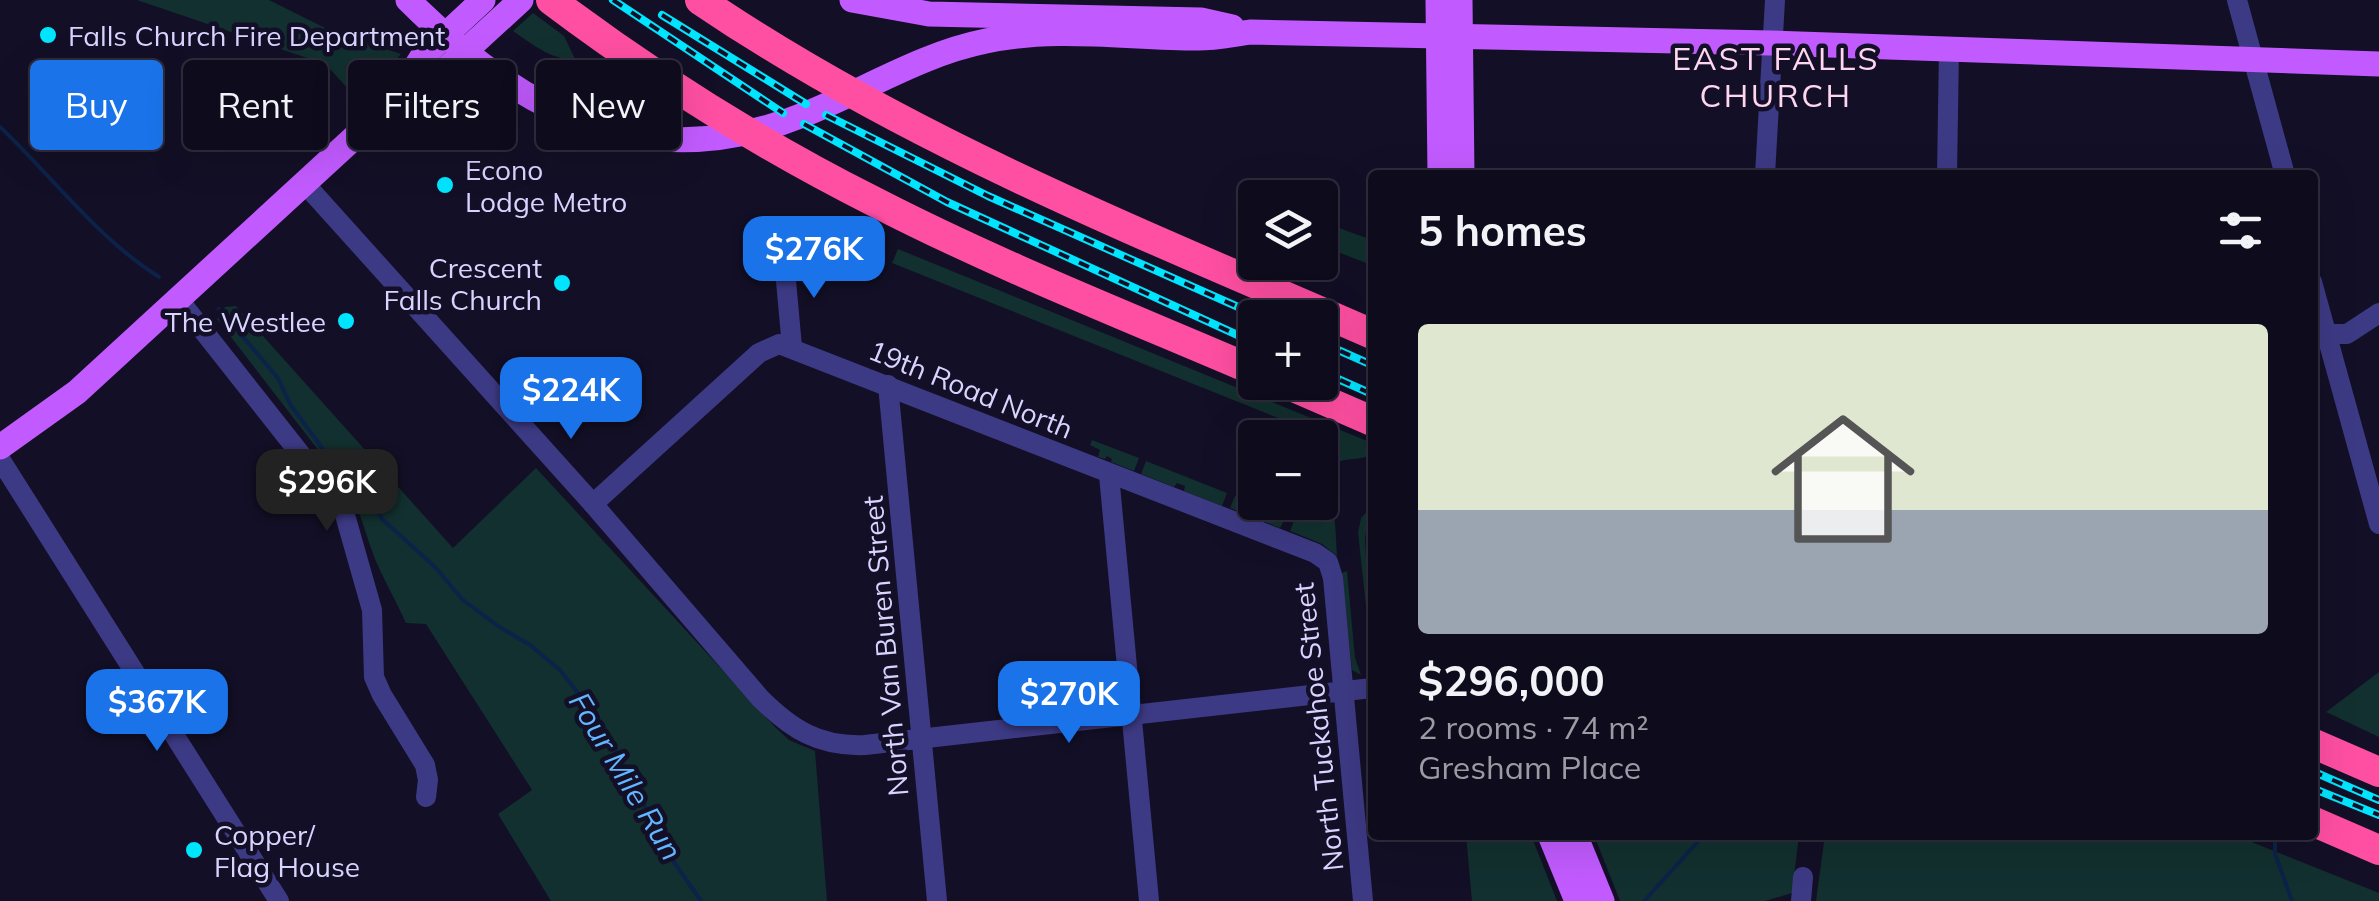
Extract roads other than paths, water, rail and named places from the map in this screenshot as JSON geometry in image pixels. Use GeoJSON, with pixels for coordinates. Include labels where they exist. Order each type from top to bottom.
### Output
{"type":"FeatureCollection","features":[{"type":"Feature","properties":{"kind":"highway"},"geometry":{"type":"LineString","coordinates":[[551,0],[698,102],[855,192],[983,254],[1238,364]]}},
{"type":"Feature","properties":{"kind":"highway"},"geometry":{"type":"LineString","coordinates":[[700,0],[846,91],[950,146],[1368,332]]}},
{"type":"Feature","properties":{"kind":"highway"},"geometry":{"type":"LineString","coordinates":[[1324,400],[1368,419]]}},
{"type":"Feature","properties":{"kind":"highway"},"geometry":{"type":"LineString","coordinates":[[2318,743],[2379,772]]}},
{"type":"Feature","properties":{"kind":"highway"},"geometry":{"type":"LineString","coordinates":[[2318,827],[2368,845]]}},
{"type":"Feature","properties":{"kind":"main road"},"geometry":{"type":"LineString","coordinates":[[408,0],[464,54],[525,96],[571,118],[622,134],[668,140],[719,138],[768,128],[970,44],[1022,35],[1201,38],[1251,32],[2379,64]]}},
{"type":"Feature","properties":{"kind":"main road"},"geometry":{"type":"LineString","coordinates":[[457,60],[522,0]]}},
{"type":"Feature","properties":{"kind":"main road"},"geometry":{"type":"LineString","coordinates":[[852,0],[929,14],[1200,20],[1251,32]]}},
{"type":"Feature","properties":{"kind":"main road"},"geometry":{"type":"LineString","coordinates":[[1438,0],[1450,38],[1462,170]]}},
{"type":"Feature","properties":{"kind":"main road"},"geometry":{"type":"LineString","coordinates":[[1440,170],[1450,38],[1460,0]]}},
{"type":"Feature","properties":{"kind":"main road"},"geometry":{"type":"LineString","coordinates":[[420,60],[480,3]]}},
{"type":"Feature","properties":{"kind":"main road"},"geometry":{"type":"LineString","coordinates":[[0,446],[77,392],[348,145]]}},
{"type":"Feature","properties":{"kind":"main road"},"geometry":{"type":"LineString","coordinates":[[1553,840],[1592,898]]}},
{"type":"Feature","properties":{"kind":"main road"},"geometry":{"type":"LineString","coordinates":[[1577,840],[1592,898]]}},
{"type":"Feature","properties":{"kind":"street"},"geometry":{"type":"LineString","coordinates":[[1766,170],[1774,0]]}},
{"type":"Feature","properties":{"kind":"street"},"geometry":{"type":"LineString","coordinates":[[2237,0],[2284,170]]}},
{"type":"Feature","properties":{"kind":"street"},"geometry":{"type":"LineString","coordinates":[[1947,170],[1949,50]]}},
{"type":"Feature","properties":{"kind":"street"},"geometry":{"type":"LineString","coordinates":[[306,185],[593,504],[760,698],[784,722],[805,735],[832,744],[854,745],[1368,689]]}},
{"type":"Feature","properties":{"kind":"street"},"geometry":{"type":"LineString","coordinates":[[593,504],[759,353],[780,344],[792,347],[784,259]]}},
{"type":"Feature","properties":{"kind":"street"},"geometry":{"type":"LineString","coordinates":[[179,300],[344,508],[372,610],[374,677],[425,766],[426,796]]}},
{"type":"Feature","properties":{"kind":"street"},"geometry":{"type":"LineString","coordinates":[[2379,313],[2347,334],[2319,334],[2370,456],[2379,524]]}},
{"type":"Feature","properties":{"kind":"street","name":"19th Road North"},"geometry":{"type":"LineString","coordinates":[[792,347],[1315,553]]}},
{"type":"Feature","properties":{"kind":"street","name":"North Van Buren Street"},"geometry":{"type":"LineString","coordinates":[[888,386],[937,901]]}},
{"type":"Feature","properties":{"kind":"street"},"geometry":{"type":"LineString","coordinates":[[0,459],[279,901]]}},
{"type":"Feature","properties":{"kind":"street"},"geometry":{"type":"LineString","coordinates":[[1109,475],[1149,901]]}},
{"type":"Feature","properties":{"kind":"street","name":"North Tuckahoe Street"},"geometry":{"type":"LineString","coordinates":[[1315,553],[1328,562],[1333,578],[1363,901]]}},
{"type":"Feature","properties":{"kind":"street"},"geometry":{"type":"LineString","coordinates":[[1801,901],[1803,876]]}},
{"type":"Feature","properties":{"kind":"waterway","name":"Four Mile Run"},"geometry":{"type":"LineString","coordinates":[[0,127],[95,226],[159,277]]}},
{"type":"Feature","properties":{"kind":"waterway","name":"Four Mile Run"},"geometry":{"type":"LineString","coordinates":[[219,309],[278,378],[290,404],[328,456],[349,479],[370,492],[382,519],[435,567],[463,600],[560,670],[602,724],[674,862],[701,901]]}},
{"type":"Feature","properties":{"kind":"waterway","name":"Four Mile Run"},"geometry":{"type":"LineString","coordinates":[[1644,901],[1699,840]]}},
{"type":"Feature","properties":{"kind":"waterway","name":"Four Mile Run"},"geometry":{"type":"LineString","coordinates":[[2275,843],[2275,854],[2292,901]]}},
{"type":"Feature","properties":{"kind":"railway"},"geometry":{"type":"LineString","coordinates":[[613,0],[783,113]]}},
{"type":"Feature","properties":{"kind":"railway"},"geometry":{"type":"LineString","coordinates":[[662,15],[806,104]]}},
{"type":"Feature","properties":{"kind":"railway"},"geometry":{"type":"LineString","coordinates":[[826,115],[988,196],[1238,307]]}},
{"type":"Feature","properties":{"kind":"railway"},"geometry":{"type":"LineString","coordinates":[[804,124],[947,202],[1238,335]]}},
{"type":"Feature","properties":{"kind":"railway"},"geometry":{"type":"LineString","coordinates":[[1338,350],[1368,363]]}},
{"type":"Feature","properties":{"kind":"railway"},"geometry":{"type":"LineString","coordinates":[[1338,379],[1368,392]]}},
{"type":"Feature","properties":{"kind":"railway"},"geometry":{"type":"LineString","coordinates":[[2318,774],[2379,800]]}},
{"type":"Feature","properties":{"kind":"railway"},"geometry":{"type":"LineString","coordinates":[[2318,790],[2379,815]]}},
{"type":"Feature","properties":{"kind":"place","name":"Falls Church Fire Department"},"geometry":{"type":"Point","coordinates":[48,35]}},
{"type":"Feature","properties":{"kind":"place","name":"Econo Lodge Metro"},"geometry":{"type":"Point","coordinates":[445,185]}},
{"type":"Feature","properties":{"kind":"place","name":"Crescent Falls Church"},"geometry":{"type":"Point","coordinates":[562,283]}},
{"type":"Feature","properties":{"kind":"place","name":"The Westlee"},"geometry":{"type":"Point","coordinates":[346,321]}},
{"type":"Feature","properties":{"kind":"place","name":"Copper/ Flag House"},"geometry":{"type":"Point","coordinates":[194,850]}},
{"type":"Feature","properties":{"kind":"district","name":"EAST FALLS CHURCH"},"geometry":{"type":"Point","coordinates":[1776,76]}}]}
